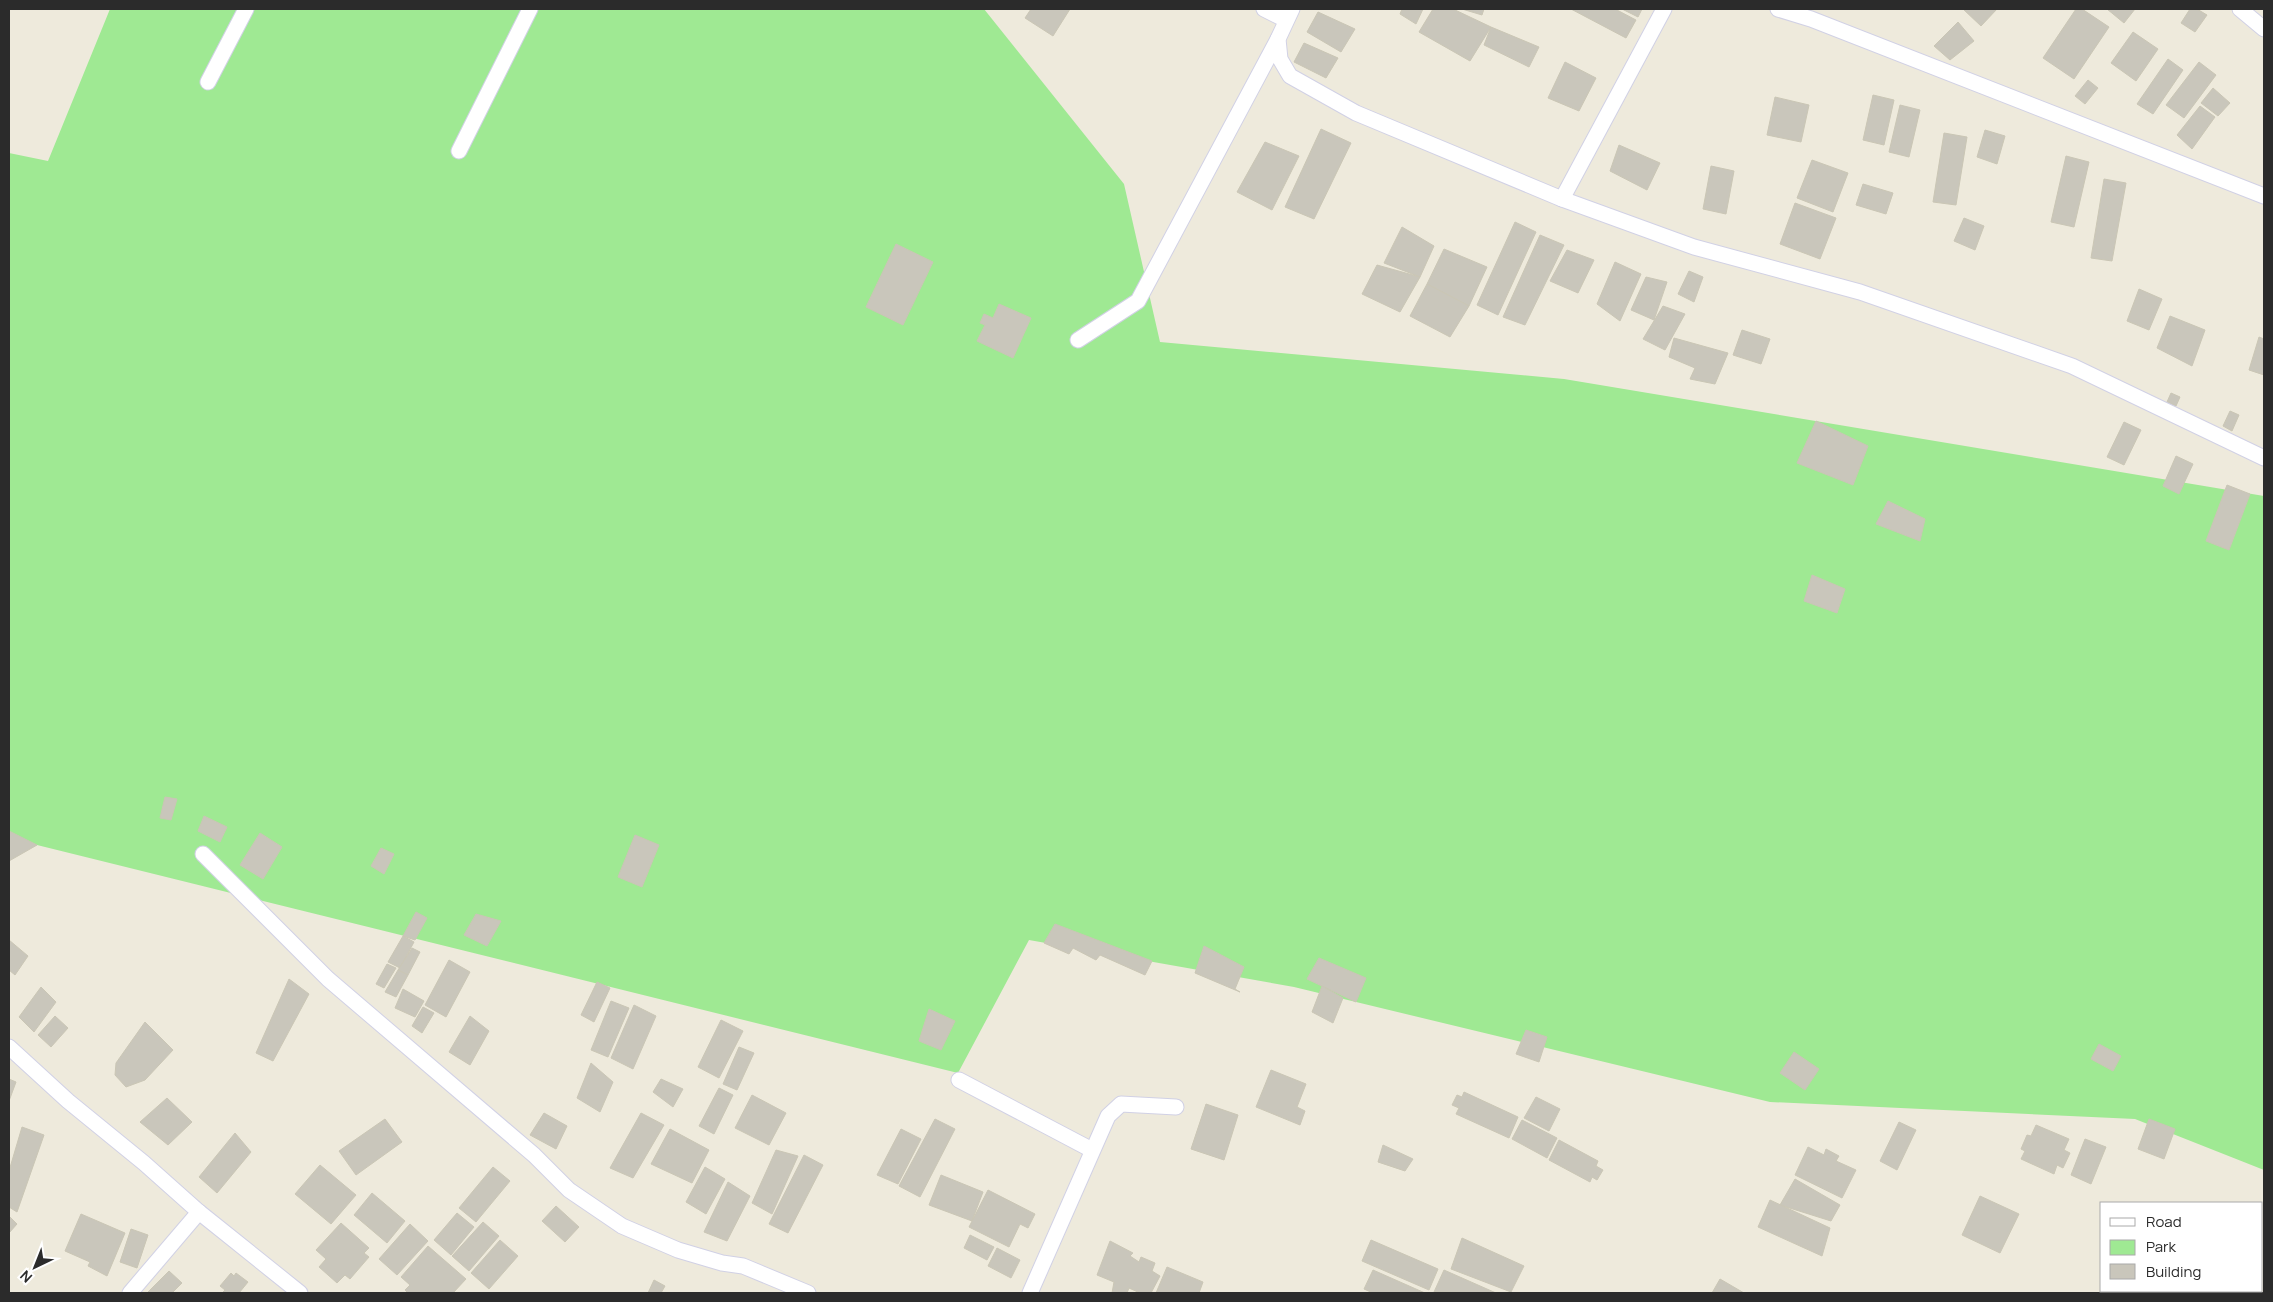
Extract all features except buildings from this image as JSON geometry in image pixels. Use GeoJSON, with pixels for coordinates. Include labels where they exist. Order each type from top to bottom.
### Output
{"type":"FeatureCollection","features":[{"type":"Feature","properties":{"kind":"street"},"geometry":{"type":"LineString","coordinates":[[208,82],[246,9]]}},
{"type":"Feature","properties":{"kind":"street"},"geometry":{"type":"LineString","coordinates":[[459,150],[530,9]]}},
{"type":"Feature","properties":{"kind":"street"},"geometry":{"type":"LineString","coordinates":[[1078,340],[1138,301],[1278,39],[1289,14],[1264,9]]}},
{"type":"Feature","properties":{"kind":"street"},"geometry":{"type":"LineString","coordinates":[[1562,199],[1664,9]]}},
{"type":"Feature","properties":{"kind":"street"},"geometry":{"type":"LineString","coordinates":[[1778,9],[1811,19],[2264,196]]}},
{"type":"Feature","properties":{"kind":"street"},"geometry":{"type":"LineString","coordinates":[[2240,9],[2264,29]]}},
{"type":"Feature","properties":{"kind":"street"},"geometry":{"type":"LineString","coordinates":[[1278,39],[1280,60],[1290,76],[1356,113],[1562,199],[1694,247],[1860,292],[2072,366],[2264,458]]}},
{"type":"Feature","properties":{"kind":"street"},"geometry":{"type":"LineString","coordinates":[[203,854],[328,979],[516,1139],[569,1190],[622,1226],[678,1250],[722,1263],[743,1266],[808,1293]]}},
{"type":"Feature","properties":{"kind":"street"},"geometry":{"type":"LineString","coordinates":[[9,1046],[68,1101],[144,1163],[199,1212],[300,1293]]}},
{"type":"Feature","properties":{"kind":"street"},"geometry":{"type":"LineString","coordinates":[[959,1080],[1092,1150]]}},
{"type":"Feature","properties":{"kind":"street"},"geometry":{"type":"LineString","coordinates":[[1030,1293],[1108,1116],[1121,1104],[1176,1107]]}},
{"type":"Feature","properties":{"kind":"street"},"geometry":{"type":"LineString","coordinates":[[130,1293],[199,1212]]}},
{"type":"Feature","properties":{"kind":"green space"},"geometry":{"type":"Polygon","coordinates":[[[110,9],[984,9],[1124,184],[1160,342],[1564,379],[2264,496],[2264,1170],[2135,1119],[1770,1102],[1294,987],[1029,940],[958,1073],[37,845],[9,853],[9,153],[48,161],[110,9]]]}}]}
